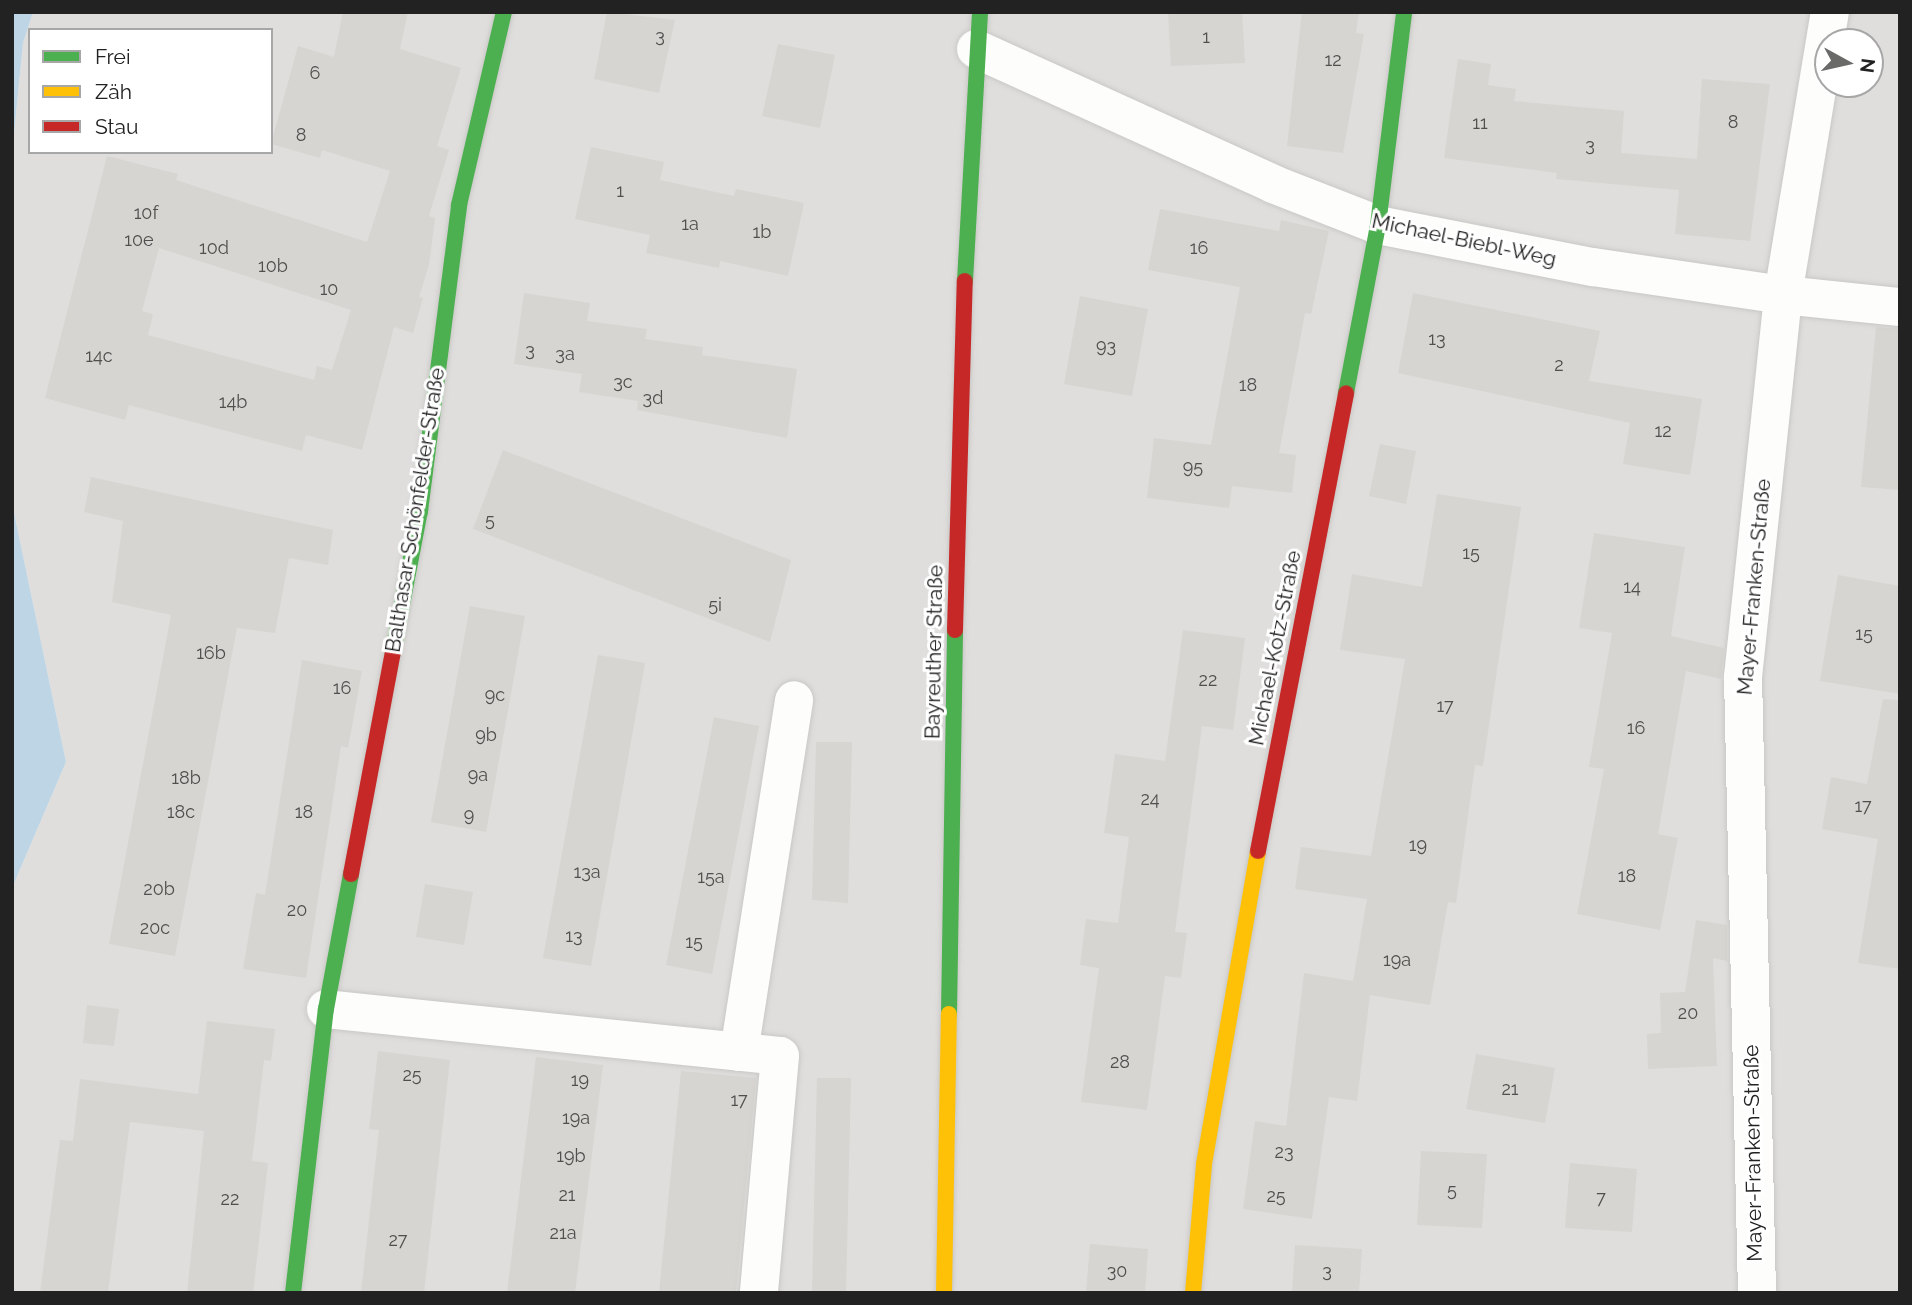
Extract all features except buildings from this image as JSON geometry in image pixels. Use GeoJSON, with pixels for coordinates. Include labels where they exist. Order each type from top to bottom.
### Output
{"type":"FeatureCollection","features":[{"type":"Feature","properties":{"kind":"street","name":"Balthasar-Schönfelder-Straße"},"geometry":{"type":"LineString","coordinates":[[293,1293],[313,1089],[326,1009],[415,538],[459,205],[504,12]]}},
{"type":"Feature","properties":{"kind":"street","name":"Michael-Kotz-Straße"},"geometry":{"type":"LineString","coordinates":[[1193,1293],[1204,1164],[1274,765],[1378,225],[1404,12]]}},
{"type":"Feature","properties":{"kind":"street","name":"Mayer-Franken-Straße"},"geometry":{"type":"LineString","coordinates":[[1757,1293],[1743,677],[1783,295],[1830,12]]}},
{"type":"Feature","properties":{"kind":"street","name":"Michael-Biebl-Weg"},"geometry":{"type":"LineString","coordinates":[[978,31],[1273,184],[1378,225],[1593,267],[1783,295],[1900,307]]}},
{"type":"Feature","properties":{"kind":"street","name":"Bayreuther Straße"},"geometry":{"type":"LineString","coordinates":[[944,1293],[960,370],[978,31]]}},
{"type":"Feature","properties":{"kind":"street"},"geometry":{"type":"LineString","coordinates":[[739,1052],[794,699]]}},
{"type":"Feature","properties":{"kind":"street"},"geometry":{"type":"LineString","coordinates":[[326,1009],[780,1056],[759,1293]]}},
{"type":"Feature","properties":{"kind":"shaded area"},"geometry":{"type":"Polygon","coordinates":[[[33,12],[1900,12],[1900,1293],[12,1293],[12,888],[66,762],[12,503],[12,154],[23,43],[33,12]]]}},
{"type":"Feature","properties":{"kind":"water"},"geometry":{"type":"Polygon","coordinates":[[[12,12],[33,12],[23,43],[12,154],[12,12]]]}},
{"type":"Feature","properties":{"kind":"water"},"geometry":{"type":"Polygon","coordinates":[[[12,503],[66,762],[12,888],[12,503]]]}},
{"type":"Feature","properties":{"kind":"traffic: fast"},"geometry":{"type":"LineString","coordinates":[[393,652],[420,511],[459,205],[504,12]]}},
{"type":"Feature","properties":{"kind":"traffic: fast"},"geometry":{"type":"LineString","coordinates":[[965,281],[980,12]]}},
{"type":"Feature","properties":{"kind":"traffic: fast"},"geometry":{"type":"LineString","coordinates":[[1346,393],[1378,225],[1404,12]]}},
{"type":"Feature","properties":{"kind":"traffic: fast"},"geometry":{"type":"LineString","coordinates":[[949,1014],[955,630]]}},
{"type":"Feature","properties":{"kind":"traffic: fast"},"geometry":{"type":"LineString","coordinates":[[293,1293],[326,1009],[351,874]]}},
{"type":"Feature","properties":{"kind":"traffic: slow"},"geometry":{"type":"LineString","coordinates":[[1193,1293],[1204,1164],[1258,851]]}},
{"type":"Feature","properties":{"kind":"traffic: slow"},"geometry":{"type":"LineString","coordinates":[[944,1293],[949,1014]]}},
{"type":"Feature","properties":{"kind":"traffic: jam"},"geometry":{"type":"LineString","coordinates":[[955,630],[965,281]]}},
{"type":"Feature","properties":{"kind":"traffic: jam"},"geometry":{"type":"LineString","coordinates":[[1258,851],[1346,393]]}},
{"type":"Feature","properties":{"kind":"traffic: jam"},"geometry":{"type":"LineString","coordinates":[[351,874],[393,652]]}}]}
